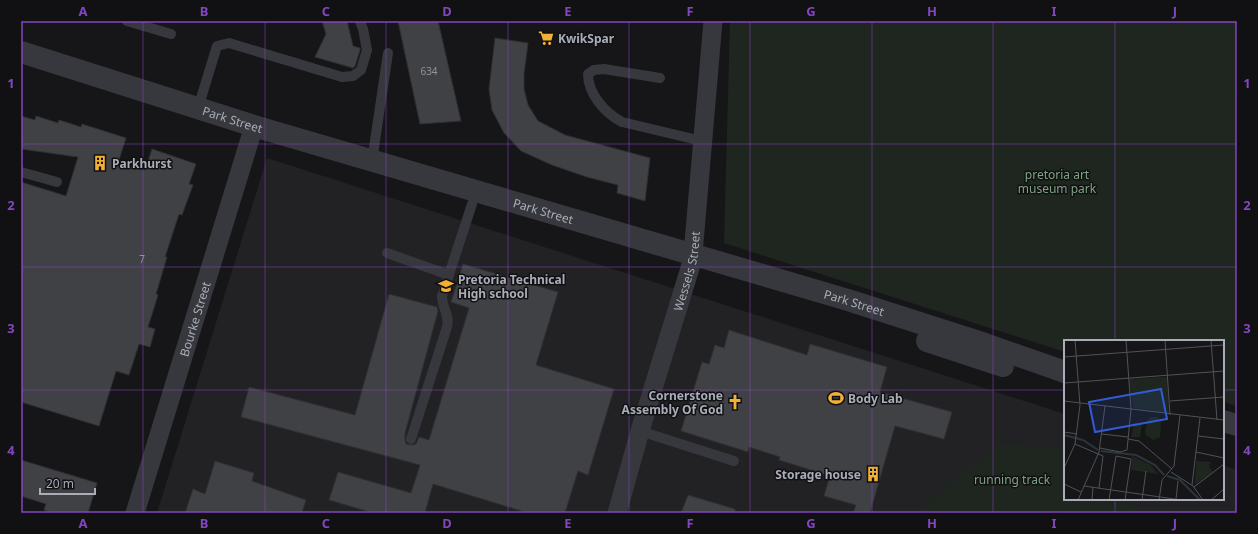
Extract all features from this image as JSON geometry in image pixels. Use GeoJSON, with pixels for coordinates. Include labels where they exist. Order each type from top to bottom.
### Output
{"type":"FeatureCollection","features":[{"type":"Feature","properties":{"kind":"street","name":"Wessels Street"},"geometry":{"type":"LineString","coordinates":[[617,513],[691,261],[713,21]]}},
{"type":"Feature","properties":{"kind":"street","name":"Park Street"},"geometry":{"type":"LineString","coordinates":[[21,52],[198,108],[252,132],[372,161],[691,261],[844,315],[1064,386]]}},
{"type":"Feature","properties":{"kind":"street","name":"Park Street"},"geometry":{"type":"LineString","coordinates":[[21,66],[252,132],[472,204],[848,300],[1064,372]]}},
{"type":"Feature","properties":{"kind":"street","name":"Bourke Street"},"geometry":{"type":"LineString","coordinates":[[135,513],[252,132]]}},
{"type":"Feature","properties":{"kind":"street"},"geometry":{"type":"LineString","coordinates":[[1224,421],[1237,425]]}},
{"type":"Feature","properties":{"kind":"street"},"geometry":{"type":"LineString","coordinates":[[1224,433],[1237,437]]}},
{"type":"Feature","properties":{"kind":"lane"},"geometry":{"type":"LineString","coordinates":[[128,21],[171,34]]}},
{"type":"Feature","properties":{"kind":"lane"},"geometry":{"type":"LineString","coordinates":[[198,108],[217,46],[229,43],[342,77],[353,76],[361,70],[367,50],[360,21]]}},
{"type":"Feature","properties":{"kind":"lane"},"geometry":{"type":"LineString","coordinates":[[372,161],[388,53]]}},
{"type":"Feature","properties":{"kind":"lane"},"geometry":{"type":"LineString","coordinates":[[660,78],[604,69],[594,70],[588,74],[588,80],[597,101],[614,118],[622,122],[702,141]]}},
{"type":"Feature","properties":{"kind":"lane"},"geometry":{"type":"LineString","coordinates":[[21,172],[57,182]]}},
{"type":"Feature","properties":{"kind":"lane"},"geometry":{"type":"LineString","coordinates":[[411,439],[449,320],[442,304],[442,296],[472,204]]}},
{"type":"Feature","properties":{"kind":"lane"},"geometry":{"type":"LineString","coordinates":[[387,253],[449,275]]}},
{"type":"Feature","properties":{"kind":"lane"},"geometry":{"type":"LineString","coordinates":[[640,431],[734,460]]}},
{"type":"Feature","properties":{"kind":"shaded area","name":"Pretoria Technical High school"},"geometry":{"type":"Polygon","coordinates":[[[267,158],[1064,414],[1064,500],[1224,500],[1224,465],[1237,470],[1237,513],[157,513],[267,158]]]}},
{"type":"Feature","properties":{"kind":"green space","name":"pretoria art museum park"},"geometry":{"type":"Polygon","coordinates":[[[730,21],[1237,21],[1237,406],[1224,402],[1224,340],[1064,340],[1064,352],[724,243],[730,21]]]}},
{"type":"Feature","properties":{"kind":"green space","name":"running track"},"geometry":{"type":"Polygon","coordinates":[[[1001,444],[1064,447],[1064,500],[1130,500],[1137,513],[921,513],[922,509],[955,478],[1001,444]]]}},
{"type":"Feature","properties":{"kind":"building"},"geometry":{"type":"Polygon","coordinates":[[[322,21],[347,21],[353,46],[360,48],[355,66],[353,68],[315,57],[326,34],[322,21]]]}},
{"type":"Feature","properties":{"kind":"building"},"geometry":{"type":"Polygon","coordinates":[[[398,21],[438,21],[461,121],[420,124],[398,21]]]}},
{"type":"Feature","properties":{"kind":"building"},"geometry":{"type":"Polygon","coordinates":[[[495,38],[528,43],[524,74],[524,89],[528,105],[538,121],[565,135],[650,158],[645,201],[617,193],[618,185],[587,177],[552,165],[521,151],[504,133],[492,110],[489,89],[495,38]]]}},
{"type":"Feature","properties":{"kind":"building"},"geometry":{"type":"Polygon","coordinates":[[[21,116],[35,120],[36,116],[58,123],[59,120],[81,127],[82,124],[126,138],[118,163],[145,170],[152,149],[196,164],[189,184],[193,185],[182,215],[179,214],[165,257],[167,257],[156,294],[158,295],[148,327],[155,329],[150,347],[139,344],[129,375],[116,371],[99,426],[21,402],[21,182],[66,196],[78,157],[21,149],[21,116]]]}},
{"type":"Feature","properties":{"kind":"building"},"geometry":{"type":"Polygon","coordinates":[[[463,264],[558,292],[536,365],[614,389],[588,475],[578,471],[565,513],[528,513],[433,484],[425,513],[373,513],[329,500],[338,472],[411,493],[420,465],[241,417],[249,387],[355,415],[389,294],[437,307],[438,311],[405,433],[406,444],[416,444],[419,437],[429,440],[469,308],[451,302],[463,264]]]}},
{"type":"Feature","properties":{"kind":"building"},"geometry":{"type":"Polygon","coordinates":[[[729,330],[807,355],[810,344],[887,367],[880,392],[952,412],[944,439],[895,426],[870,513],[853,513],[856,505],[824,496],[830,476],[779,460],[780,457],[749,447],[748,452],[681,431],[702,362],[709,364],[715,345],[724,348],[729,330]]]}},
{"type":"Feature","properties":{"kind":"building"},"geometry":{"type":"Polygon","coordinates":[[[21,460],[97,483],[88,513],[53,513],[44,510],[46,504],[21,496],[21,460]]]}},
{"type":"Feature","properties":{"kind":"building"},"geometry":{"type":"Polygon","coordinates":[[[215,461],[254,473],[252,481],[306,500],[302,513],[185,513],[193,489],[205,494],[215,461]]]}},
{"type":"Feature","properties":{"kind":"building"},"geometry":{"type":"Polygon","coordinates":[[[688,495],[735,509],[735,513],[681,513],[688,495]]]}},
{"type":"Feature","properties":{"kind":"place","name":"KwikSpar"},"geometry":{"type":"Point","coordinates":[546,38]}},
{"type":"Feature","properties":{"kind":"place","name":"Parkhurst"},"geometry":{"type":"Point","coordinates":[100,163]}},
{"type":"Feature","properties":{"kind":"place","name":"Pretoria Technical High school"},"geometry":{"type":"Point","coordinates":[446,286]}},
{"type":"Feature","properties":{"kind":"place","name":"Body Lab"},"geometry":{"type":"Point","coordinates":[836,398]}},
{"type":"Feature","properties":{"kind":"place","name":"Cornerstone Assembly Of God"},"geometry":{"type":"Point","coordinates":[735,402]}},
{"type":"Feature","properties":{"kind":"place","name":"Storage house"},"geometry":{"type":"Point","coordinates":[873,474]}}]}
